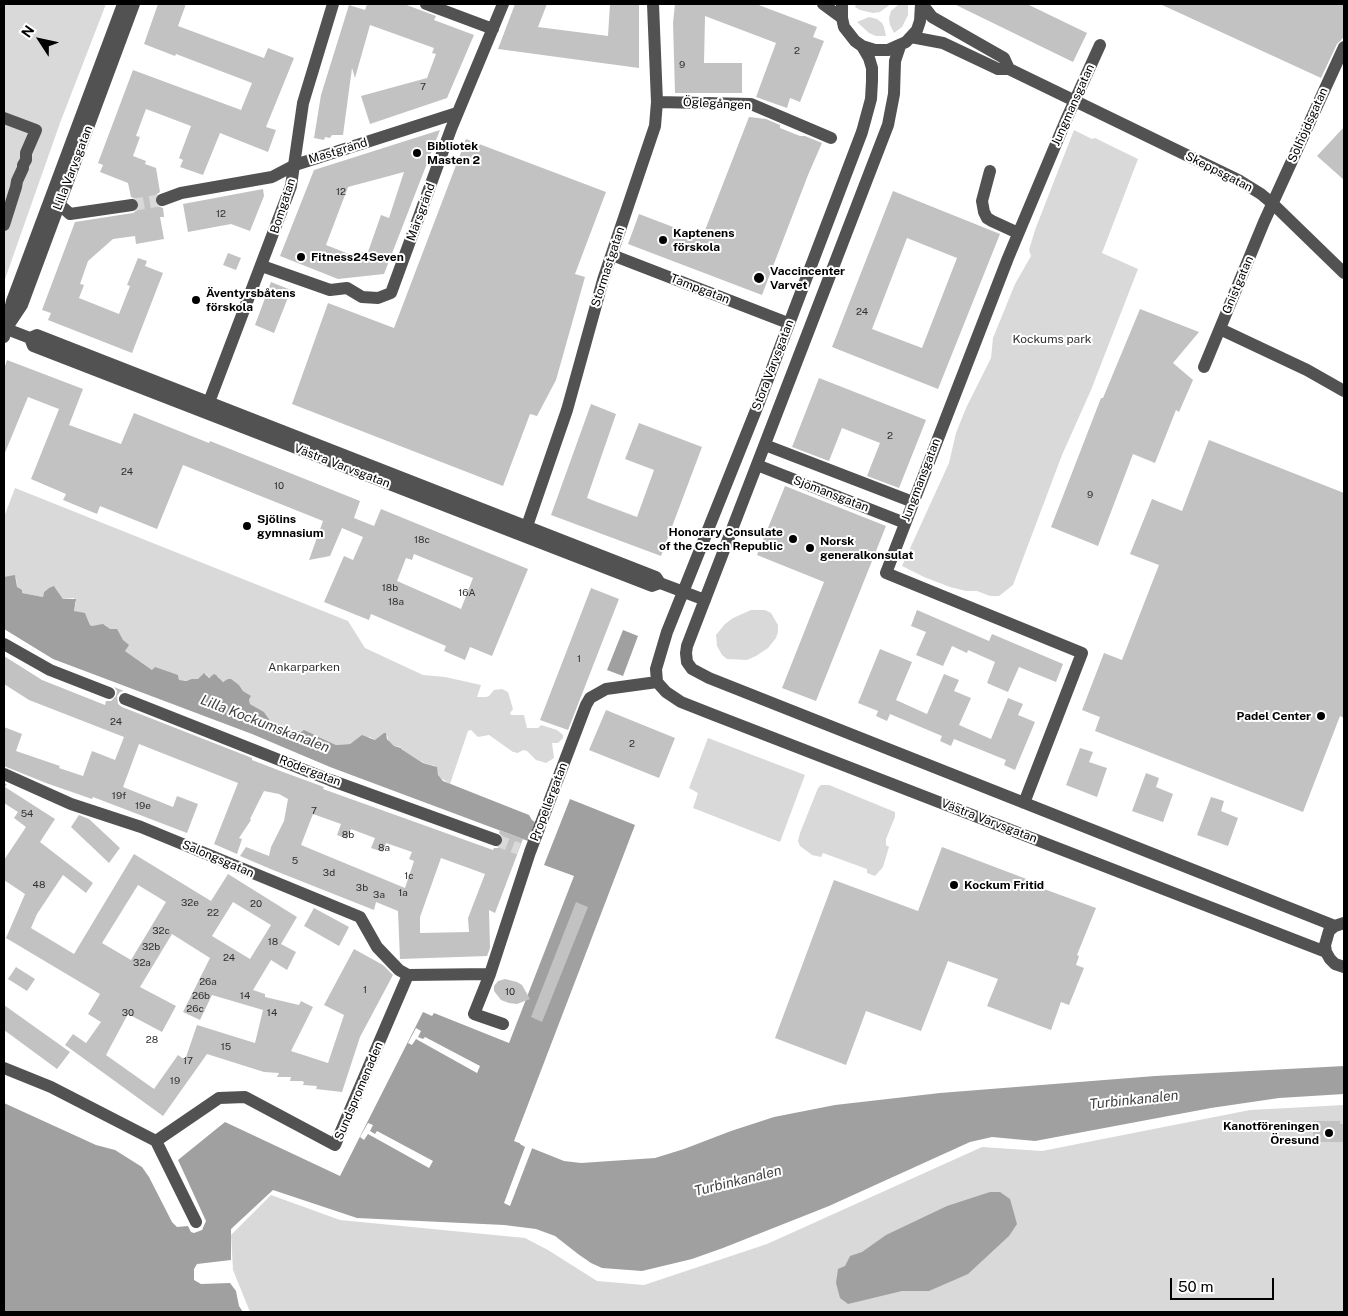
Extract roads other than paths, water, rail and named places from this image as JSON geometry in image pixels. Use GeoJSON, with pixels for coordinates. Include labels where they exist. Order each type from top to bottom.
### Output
{"type":"FeatureCollection","features":[{"type":"Feature","properties":{"kind":"street","name":"Lilla Varvsgatan"},"geometry":{"type":"LineString","coordinates":[[5,331],[12,301],[122,4]]}},
{"type":"Feature","properties":{"kind":"street","name":"Lilla Varvsgatan"},"geometry":{"type":"LineString","coordinates":[[5,331],[22,305],[134,4]]}},
{"type":"Feature","properties":{"kind":"street","name":"Bomgatan"},"geometry":{"type":"LineString","coordinates":[[209,402],[291,186],[303,103],[333,4]]}},
{"type":"Feature","properties":{"kind":"street"},"geometry":{"type":"LineString","coordinates":[[426,4],[493,30]]}},
{"type":"Feature","properties":{"kind":"street","name":"Märsgränd"},"geometry":{"type":"LineString","coordinates":[[262,266],[330,290],[346,288],[362,297],[378,298],[391,293],[457,114],[503,4]]}},
{"type":"Feature","properties":{"kind":"street","name":"Stormastgatan"},"geometry":{"type":"LineString","coordinates":[[527,526],[567,410],[603,280],[655,126],[657,102],[653,4]]}},
{"type":"Feature","properties":{"kind":"street"},"geometry":{"type":"LineString","coordinates":[[823,4],[842,18]]}},
{"type":"Feature","properties":{"kind":"street"},"geometry":{"type":"LineString","coordinates":[[842,4],[842,18]]}},
{"type":"Feature","properties":{"kind":"street"},"geometry":{"type":"LineString","coordinates":[[911,37],[943,43],[998,69],[1009,69],[1004,58],[932,17],[921,4]]}},
{"type":"Feature","properties":{"kind":"street"},"geometry":{"type":"LineString","coordinates":[[862,46],[875,50],[888,50],[900,46],[916,30],[920,21],[921,4]]}},
{"type":"Feature","properties":{"kind":"street","name":"Stora Varvsgatan"},"geometry":{"type":"LineString","coordinates":[[657,682],[656,669],[659,657],[760,400],[862,132],[868,111],[871,99],[872,68],[862,46],[849,34],[842,18]]}},
{"type":"Feature","properties":{"kind":"street","name":"Jungmansgatan"},"geometry":{"type":"LineString","coordinates":[[1024,803],[1082,653],[886,573],[1018,233],[1100,45]]}},
{"type":"Feature","properties":{"kind":"street","name":"Stora Varvsgatan"},"geometry":{"type":"LineString","coordinates":[[900,46],[895,61],[894,94],[888,125],[687,646],[687,662],[692,669],[700,674],[1024,803]]}},
{"type":"Feature","properties":{"kind":"street","name":"Solhöjdsgatan"},"geometry":{"type":"LineString","coordinates":[[1273,204],[1344,47]]}},
{"type":"Feature","properties":{"kind":"street","name":"Skeppsgatan"},"geometry":{"type":"LineString","coordinates":[[1009,69],[1240,181],[1273,204],[1344,273]]}},
{"type":"Feature","properties":{"kind":"street","name":"Öglegången"},"geometry":{"type":"LineString","coordinates":[[657,102],[751,104],[831,138]]}},
{"type":"Feature","properties":{"kind":"street","name":"Mastgränd"},"geometry":{"type":"LineString","coordinates":[[162,200],[181,192],[272,176],[295,164],[457,114]]}},
{"type":"Feature","properties":{"kind":"street"},"geometry":{"type":"LineString","coordinates":[[4,118],[36,130],[26,153],[23,168],[16,181],[4,225]]}},
{"type":"Feature","properties":{"kind":"street"},"geometry":{"type":"LineString","coordinates":[[990,170],[982,201],[984,212],[992,222],[1018,233]]}},
{"type":"Feature","properties":{"kind":"street"},"geometry":{"type":"LineString","coordinates":[[59,204],[70,214],[132,205]]}},
{"type":"Feature","properties":{"kind":"street","name":"Gnistgatan"},"geometry":{"type":"LineString","coordinates":[[1204,367],[1273,204]]}},
{"type":"Feature","properties":{"kind":"street","name":"Tampgatan"},"geometry":{"type":"LineString","coordinates":[[612,255],[788,323]]}},
{"type":"Feature","properties":{"kind":"street"},"geometry":{"type":"LineString","coordinates":[[1220,329],[1306,370],[1344,391]]}},
{"type":"Feature","properties":{"kind":"street","name":"Västra Varvsgatan"},"geometry":{"type":"LineString","coordinates":[[5,331],[30,338],[37,336],[209,402],[656,577],[660,583],[705,600]]}},
{"type":"Feature","properties":{"kind":"street","name":"Västra Varvsgatan"},"geometry":{"type":"LineString","coordinates":[[30,338],[33,346],[652,586],[660,583]]}},
{"type":"Feature","properties":{"kind":"street","name":"Sjömansgatan"},"geometry":{"type":"LineString","coordinates":[[765,445],[913,502]]}},
{"type":"Feature","properties":{"kind":"street","name":"Sjömansgatan"},"geometry":{"type":"LineString","coordinates":[[757,465],[905,523]]}},
{"type":"Feature","properties":{"kind":"street"},"geometry":{"type":"LineString","coordinates":[[4,644],[50,670],[109,693]]}},
{"type":"Feature","properties":{"kind":"street","name":"Västra Varvsgatan"},"geometry":{"type":"LineString","coordinates":[[657,682],[666,692],[681,702],[1326,952],[1335,964],[1344,967]]}},
{"type":"Feature","properties":{"kind":"street","name":"Propellergatan"},"geometry":{"type":"LineString","coordinates":[[490,974],[525,850],[590,698],[606,689],[657,682]]}},
{"type":"Feature","properties":{"kind":"street","name":"Rodergatan"},"geometry":{"type":"LineString","coordinates":[[125,699],[330,780],[496,840]]}},
{"type":"Feature","properties":{"kind":"street","name":"Salongsgatan"},"geometry":{"type":"LineString","coordinates":[[4,774],[71,804],[141,827],[360,917],[377,947],[399,970],[408,975]]}},
{"type":"Feature","properties":{"kind":"street"},"geometry":{"type":"LineString","coordinates":[[1024,803],[1340,924],[1326,937],[1326,952]]}},
{"type":"Feature","properties":{"kind":"street"},"geometry":{"type":"LineString","coordinates":[[408,975],[490,974],[474,1014],[503,1024]]}},
{"type":"Feature","properties":{"kind":"street","name":"Sundspromenaden"},"geometry":{"type":"LineString","coordinates":[[156,1141],[220,1098],[246,1097],[335,1145],[408,975]]}},
{"type":"Feature","properties":{"kind":"street"},"geometry":{"type":"LineString","coordinates":[[4,1068],[51,1087],[156,1141],[196,1222]]}},
{"type":"Feature","properties":{"kind":"water","name":"Lilla Kockumskanalen"},"geometry":{"type":"Polygon","coordinates":[[[15,575],[17,587],[22,590],[22,593],[43,597],[44,592],[54,586],[63,599],[76,599],[74,611],[85,613],[92,626],[103,624],[110,629],[117,629],[123,640],[129,645],[125,651],[152,670],[155,667],[178,675],[179,680],[186,681],[198,679],[204,673],[209,678],[214,674],[223,682],[231,679],[251,696],[250,704],[264,712],[271,722],[301,732],[304,730],[336,745],[350,744],[362,735],[375,740],[386,733],[387,739],[394,746],[401,748],[423,763],[437,767],[438,775],[443,781],[529,815],[535,822],[528,841],[330,767],[252,734],[53,659],[4,629],[4,577],[15,575]]]}},
{"type":"Feature","properties":{"kind":"water"},"geometry":{"type":"Polygon","coordinates":[[[623,630],[638,636],[623,676],[607,670],[623,630]]]}},
{"type":"Feature","properties":{"kind":"water","name":"Turbinkanalen"},"geometry":{"type":"Polygon","coordinates":[[[570,799],[635,825],[514,1141],[564,1161],[581,1163],[655,1158],[774,1117],[835,1105],[940,1093],[1155,1076],[1344,1066],[1344,1094],[1279,1098],[1211,1108],[1035,1141],[992,1137],[970,1142],[829,1206],[723,1248],[692,1259],[642,1271],[602,1268],[591,1263],[555,1236],[536,1229],[504,1225],[357,1218],[273,1190],[231,1229],[231,1260],[197,1264],[194,1269],[194,1280],[201,1284],[230,1283],[236,1291],[239,1306],[243,1312],[4,1312],[4,1103],[96,1145],[115,1150],[142,1167],[172,1222],[177,1227],[188,1226],[191,1232],[194,1233],[202,1230],[206,1221],[178,1160],[225,1122],[340,1176],[423,1012],[432,1016],[434,1013],[509,1043],[574,876],[544,865],[570,799]]]}},
{"type":"Feature","properties":{"kind":"water"},"geometry":{"type":"Polygon","coordinates":[[[990,1192],[1000,1192],[1010,1199],[1017,1224],[1009,1236],[968,1274],[929,1291],[902,1291],[848,1304],[840,1298],[836,1283],[838,1269],[845,1266],[850,1256],[862,1252],[886,1235],[947,1206],[990,1192]]]}},
{"type":"Feature","properties":{"kind":"tunnel"},"geometry":{"type":"LineString","coordinates":[[132,205],[162,200]]}},
{"type":"Feature","properties":{"kind":"tunnel"},"geometry":{"type":"LineString","coordinates":[[496,840],[519,849]]}},
{"type":"Feature","properties":{"kind":"place","name":"Bibliotek Masten 2"},"geometry":{"type":"Point","coordinates":[417,153]}},
{"type":"Feature","properties":{"kind":"place","name":"Kaptenens förskola"},"geometry":{"type":"Point","coordinates":[663,240]}},
{"type":"Feature","properties":{"kind":"place","name":"Fitness24Seven"},"geometry":{"type":"Point","coordinates":[301,257]}},
{"type":"Feature","properties":{"kind":"place","name":"Vaccincenter Varvet"},"geometry":{"type":"Point","coordinates":[759,278]}},
{"type":"Feature","properties":{"kind":"place","name":"Äventyrsbåtens förskola"},"geometry":{"type":"Point","coordinates":[196,300]}},
{"type":"Feature","properties":{"kind":"place","name":"Sjölins gymnasium"},"geometry":{"type":"Point","coordinates":[247,526]}},
{"type":"Feature","properties":{"kind":"place","name":"Honorary Consulate of the Czech Republic"},"geometry":{"type":"Point","coordinates":[793,539]}},
{"type":"Feature","properties":{"kind":"place","name":"Norsk generalkonsulat"},"geometry":{"type":"Point","coordinates":[810,548]}},
{"type":"Feature","properties":{"kind":"place","name":"Padel Center"},"geometry":{"type":"Point","coordinates":[1321,716]}},
{"type":"Feature","properties":{"kind":"place","name":"Kockum Fritid"},"geometry":{"type":"Point","coordinates":[954,885]}},
{"type":"Feature","properties":{"kind":"place","name":"Kanotföreningen Öresund"},"geometry":{"type":"Point","coordinates":[1329,1133]}},
{"type":"Feature","properties":{"kind":"park label","name":"Kockums park"},"geometry":{"type":"Point","coordinates":[1052,339]}},
{"type":"Feature","properties":{"kind":"park label","name":"Ankarparken"},"geometry":{"type":"Point","coordinates":[304,667]}}]}
